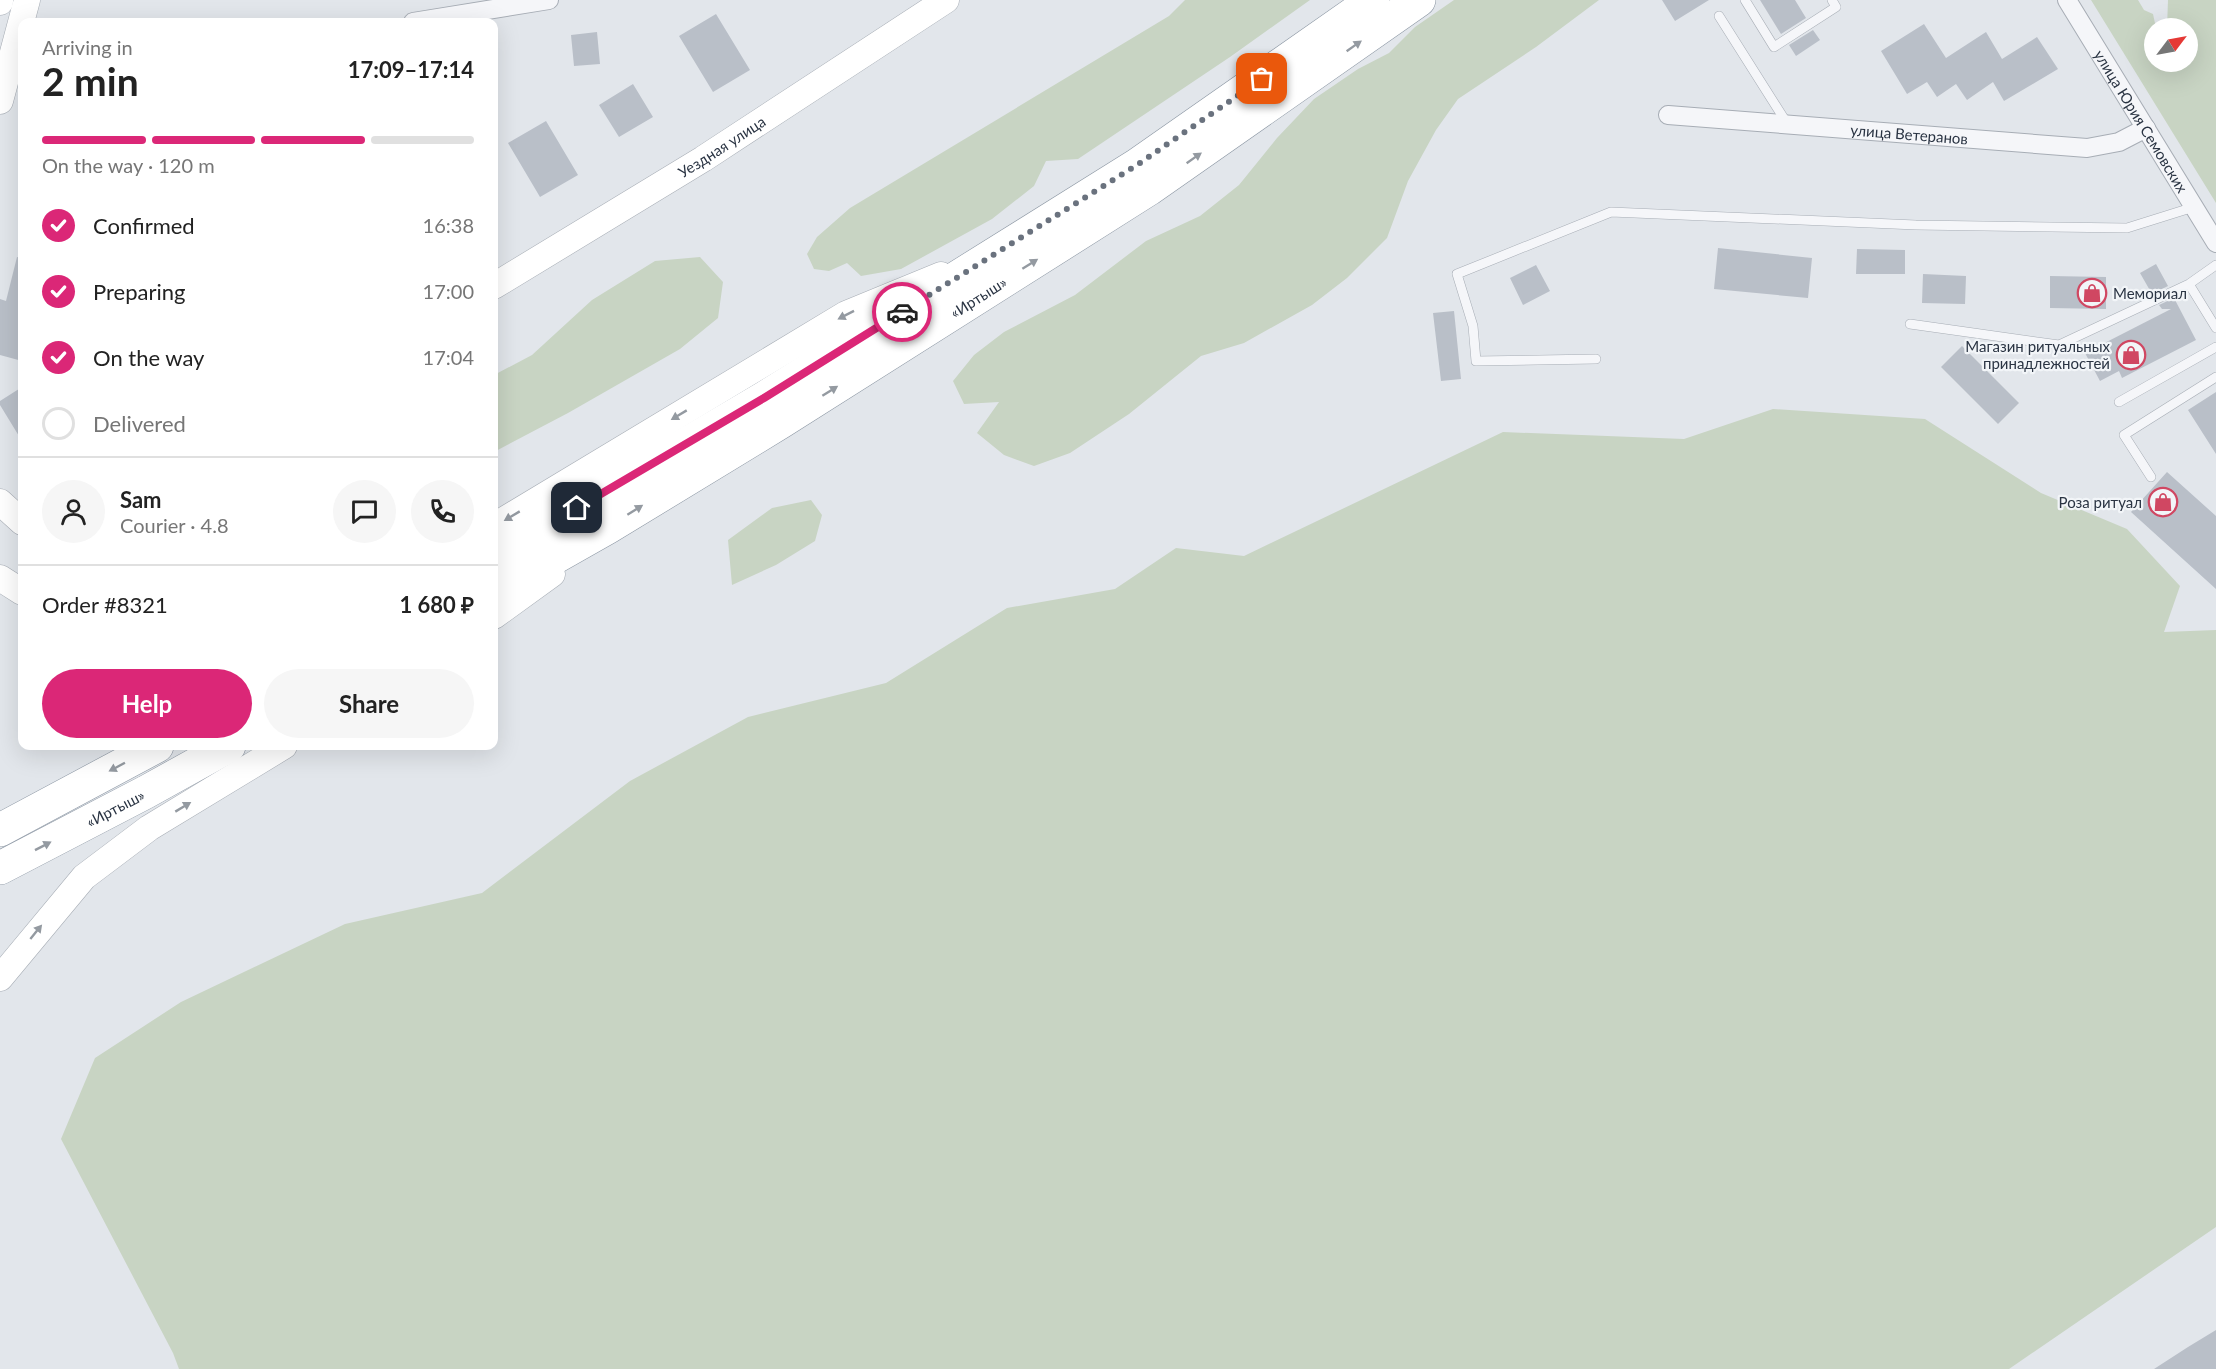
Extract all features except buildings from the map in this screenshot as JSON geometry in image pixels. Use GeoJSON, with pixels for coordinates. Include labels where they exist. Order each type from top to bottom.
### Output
{"type":"FeatureCollection","features":[{"type":"Feature","properties":{"kind":"highway","name":"«Иртыш»"},"geometry":{"type":"LineString","coordinates":[[498,555],[764,398],[1137,165],[1373,0]]}},
{"type":"Feature","properties":{"kind":"highway","name":"«Иртыш»"},"geometry":{"type":"LineString","coordinates":[[498,590],[607,528],[781,422],[1149,189],[1419,0]]}},
{"type":"Feature","properties":{"kind":"highway"},"geometry":{"type":"LineString","coordinates":[[0,830],[150,750]]}},
{"type":"Feature","properties":{"kind":"highway","name":"«Иртыш»"},"geometry":{"type":"LineString","coordinates":[[0,868],[222,750]]}},
{"type":"Feature","properties":{"kind":"street"},"geometry":{"type":"LineString","coordinates":[[22,18],[27,0]]}},
{"type":"Feature","properties":{"kind":"street"},"geometry":{"type":"LineString","coordinates":[[438,18],[549,0]]}},
{"type":"Feature","properties":{"kind":"street","name":"Уездная улица"},"geometry":{"type":"LineString","coordinates":[[498,284],[703,159],[946,0]]}},
{"type":"Feature","properties":{"kind":"street","name":"улица Юрия Семовских"},"geometry":{"type":"LineString","coordinates":[[2067,0],[2216,243]]}},
{"type":"Feature","properties":{"kind":"street"},"geometry":{"type":"LineString","coordinates":[[0,101],[18,34]]}},
{"type":"Feature","properties":{"kind":"street","name":"улица Ветеранов"},"geometry":{"type":"LineString","coordinates":[[1668,115],[2087,148],[2118,142],[2146,128]]}},
{"type":"Feature","properties":{"kind":"street"},"geometry":{"type":"LineString","coordinates":[[498,524],[846,314],[998,253]]}},
{"type":"Feature","properties":{"kind":"street"},"geometry":{"type":"LineString","coordinates":[[0,502],[18,518]]}},
{"type":"Feature","properties":{"kind":"street"},"geometry":{"type":"LineString","coordinates":[[498,613],[546,579],[607,528]]}},
{"type":"Feature","properties":{"kind":"street"},"geometry":{"type":"LineString","coordinates":[[0,579],[18,590]]}},
{"type":"Feature","properties":{"kind":"street"},"geometry":{"type":"LineString","coordinates":[[0,978],[84,877],[148,828],[277,750]]}},
{"type":"Feature","properties":{"kind":"lane"},"geometry":{"type":"LineString","coordinates":[[1744,0],[1774,47],[1836,7],[1832,0]]}},
{"type":"Feature","properties":{"kind":"lane"},"geometry":{"type":"LineString","coordinates":[[1719,16],[1788,125]]}},
{"type":"Feature","properties":{"kind":"lane"},"geometry":{"type":"LineString","coordinates":[[1596,359],[1476,361],[1473,326],[1456,274],[1611,212],[1916,225],[2127,228],[2194,207]]}},
{"type":"Feature","properties":{"kind":"lane"},"geometry":{"type":"LineString","coordinates":[[1910,324],[2059,345],[2189,284],[2216,265]]}},
{"type":"Feature","properties":{"kind":"lane"},"geometry":{"type":"LineString","coordinates":[[2189,284],[2216,328]]}},
{"type":"Feature","properties":{"kind":"lane"},"geometry":{"type":"LineString","coordinates":[[2119,402],[2216,347]]}},
{"type":"Feature","properties":{"kind":"lane"},"geometry":{"type":"LineString","coordinates":[[2151,477],[2124,435],[2216,377]]}},
{"type":"Feature","properties":{"kind":"green space"},"geometry":{"type":"Polygon","coordinates":[[[1185,0],[1310,0],[1078,159],[1046,161],[1034,186],[992,219],[901,269],[861,276],[847,263],[829,271],[814,269],[807,254],[817,237],[850,208],[1169,16],[1185,0]]]}},
{"type":"Feature","properties":{"kind":"green space"},"geometry":{"type":"Polygon","coordinates":[[[1454,0],[1599,0],[1536,47],[1458,99],[1436,130],[1408,181],[1387,238],[1347,278],[1312,305],[1244,343],[1201,356],[1129,414],[1070,453],[1034,466],[1004,455],[977,433],[999,402],[964,404],[953,381],[974,355],[1004,332],[1075,295],[1146,241],[1200,216],[1239,185],[1277,138],[1314,99],[1358,69],[1389,53],[1415,27],[1454,0]]]}},
{"type":"Feature","properties":{"kind":"green space"},"geometry":{"type":"Polygon","coordinates":[[[2091,0],[2138,0],[2144,10],[2153,14],[2154,18],[2144,18],[2144,72],[2198,72],[2198,18],[2167,18],[2168,0],[2216,0],[2216,203],[2091,0]]]}},
{"type":"Feature","properties":{"kind":"green space"},"geometry":{"type":"Polygon","coordinates":[[[700,257],[723,282],[718,318],[680,349],[498,450],[498,373],[532,355],[592,300],[655,261],[700,257]]]}},
{"type":"Feature","properties":{"kind":"green space"},"geometry":{"type":"Polygon","coordinates":[[[1773,409],[1925,419],[2041,493],[2127,529],[2180,586],[2164,632],[2216,630],[2216,1227],[2009,1369],[179,1369],[173,1353],[61,1139],[95,1058],[181,1002],[345,924],[482,893],[630,781],[748,717],[886,683],[1007,608],[1115,589],[1176,548],[1244,556],[1503,432],[1684,439],[1773,409]]]}},
{"type":"Feature","properties":{"kind":"green space"},"geometry":{"type":"Polygon","coordinates":[[[811,500],[822,515],[815,541],[776,565],[732,585],[728,540],[772,508],[811,500]]]}},
{"type":"Feature","properties":{"kind":"way so far"},"geometry":{"type":"LineString","coordinates":[[902,312],[1137,165],[1262,79]]}},
{"type":"Feature","properties":{"kind":"place","name":"Мемориал"},"geometry":{"type":"Point","coordinates":[2092,293]}},
{"type":"Feature","properties":{"kind":"place","name":"Магазин ритуальных принадлежностей"},"geometry":{"type":"Point","coordinates":[2131,355]}},
{"type":"Feature","properties":{"kind":"place","name":"Роза ритуал"},"geometry":{"type":"Point","coordinates":[2163,502]}},
{"type":"Feature","properties":{"kind":"route"},"geometry":{"type":"LineString","coordinates":[[577,508],[764,398],[902,312]]}}]}
